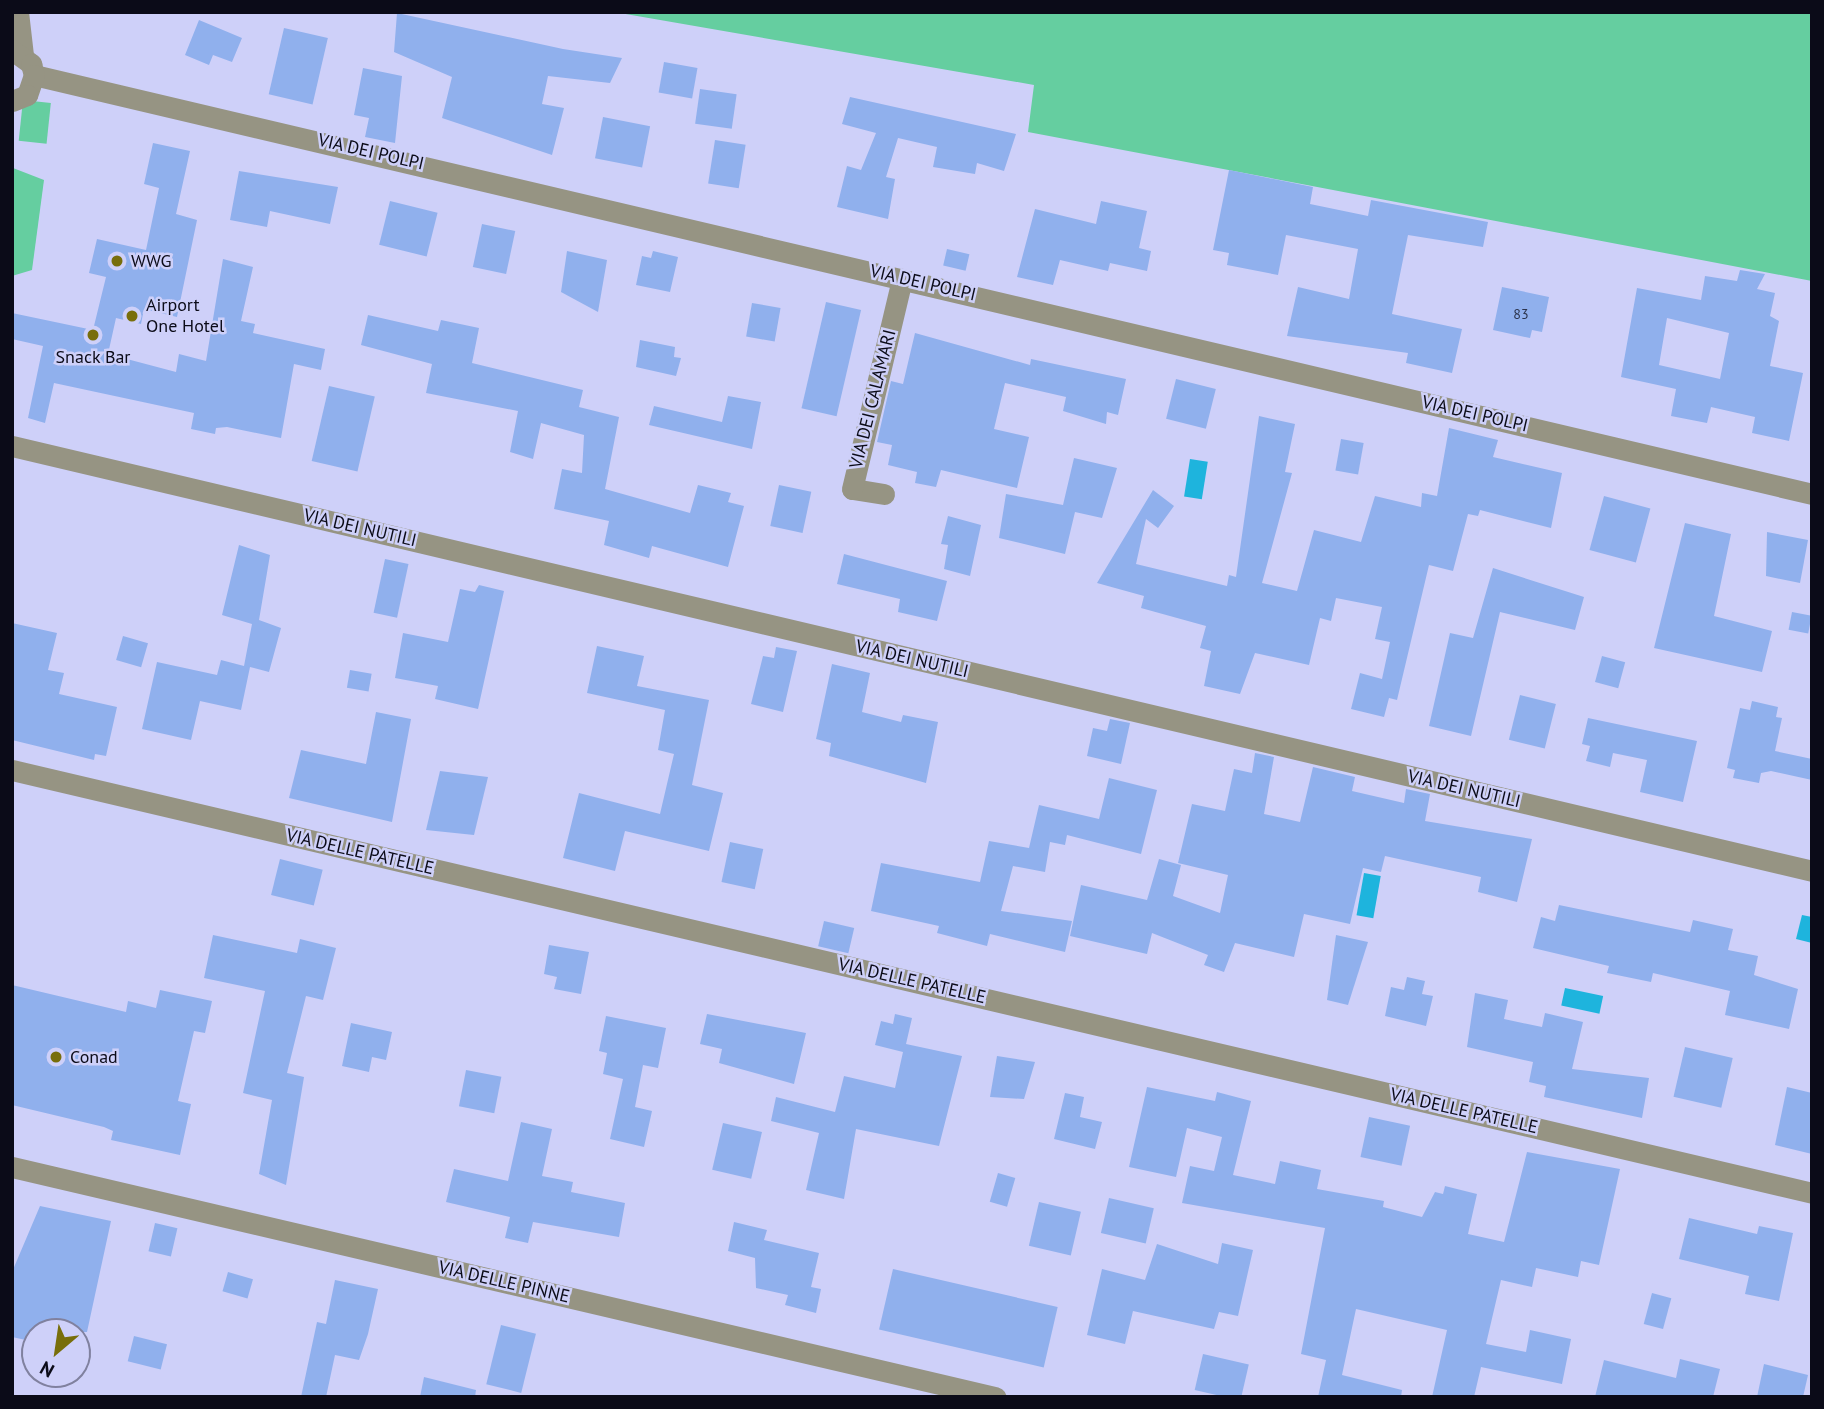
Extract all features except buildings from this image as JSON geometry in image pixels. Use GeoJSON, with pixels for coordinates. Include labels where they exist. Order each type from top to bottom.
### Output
{"type":"FeatureCollection","features":[{"type":"Feature","properties":{"kind":"street"},"geometry":{"type":"LineString","coordinates":[[13,103],[27,95],[34,75],[18,52],[18,12]]}},
{"type":"Feature","properties":{"kind":"street","name":"VIA DEI POLPI"},"geometry":{"type":"LineString","coordinates":[[34,75],[1812,494]]}},
{"type":"Feature","properties":{"kind":"street","name":"VIA DEI CALAMARI"},"geometry":{"type":"LineString","coordinates":[[884,494],[852,489],[902,279]]}},
{"type":"Feature","properties":{"kind":"street","name":"VIA DEI NUTILI"},"geometry":{"type":"LineString","coordinates":[[12,446],[1812,871]]}},
{"type":"Feature","properties":{"kind":"street","name":"VIA DELLE PATELLE"},"geometry":{"type":"LineString","coordinates":[[12,770],[1812,1193]]}},
{"type":"Feature","properties":{"kind":"street","name":"VIA DELLE PINNE"},"geometry":{"type":"LineString","coordinates":[[12,1167],[995,1397]]}},
{"type":"Feature","properties":{"kind":"green space"},"geometry":{"type":"Polygon","coordinates":[[[614,12],[1812,12],[1812,281],[1028,132],[1034,85],[614,12]]]}},
{"type":"Feature","properties":{"kind":"green space"},"geometry":{"type":"Polygon","coordinates":[[[23,100],[51,103],[47,144],[19,141],[23,100]]]}},
{"type":"Feature","properties":{"kind":"green space"},"geometry":{"type":"Polygon","coordinates":[[[13,168],[44,180],[32,270],[12,276],[13,168]]]}},
{"type":"Feature","properties":{"kind":"water"},"geometry":{"type":"Polygon","coordinates":[[[1190,459],[1208,462],[1202,499],[1184,497],[1190,459]]]}},
{"type":"Feature","properties":{"kind":"water"},"geometry":{"type":"Polygon","coordinates":[[[1364,873],[1381,876],[1373,918],[1357,915],[1364,873]]]}},
{"type":"Feature","properties":{"kind":"water"},"geometry":{"type":"Polygon","coordinates":[[[1802,915],[1812,917],[1812,943],[1796,939],[1802,915]]]}},
{"type":"Feature","properties":{"kind":"water"},"geometry":{"type":"Polygon","coordinates":[[[1565,988],[1603,996],[1599,1014],[1561,1006],[1565,988]]]}},
{"type":"Feature","properties":{"kind":"place","name":"WWG"},"geometry":{"type":"Point","coordinates":[117,261]}},
{"type":"Feature","properties":{"kind":"place","name":"Airport One Hotel"},"geometry":{"type":"Point","coordinates":[132,316]}},
{"type":"Feature","properties":{"kind":"place","name":"Snack Bar"},"geometry":{"type":"Point","coordinates":[93,335]}},
{"type":"Feature","properties":{"kind":"place","name":"Conad"},"geometry":{"type":"Point","coordinates":[56,1057]}}]}
